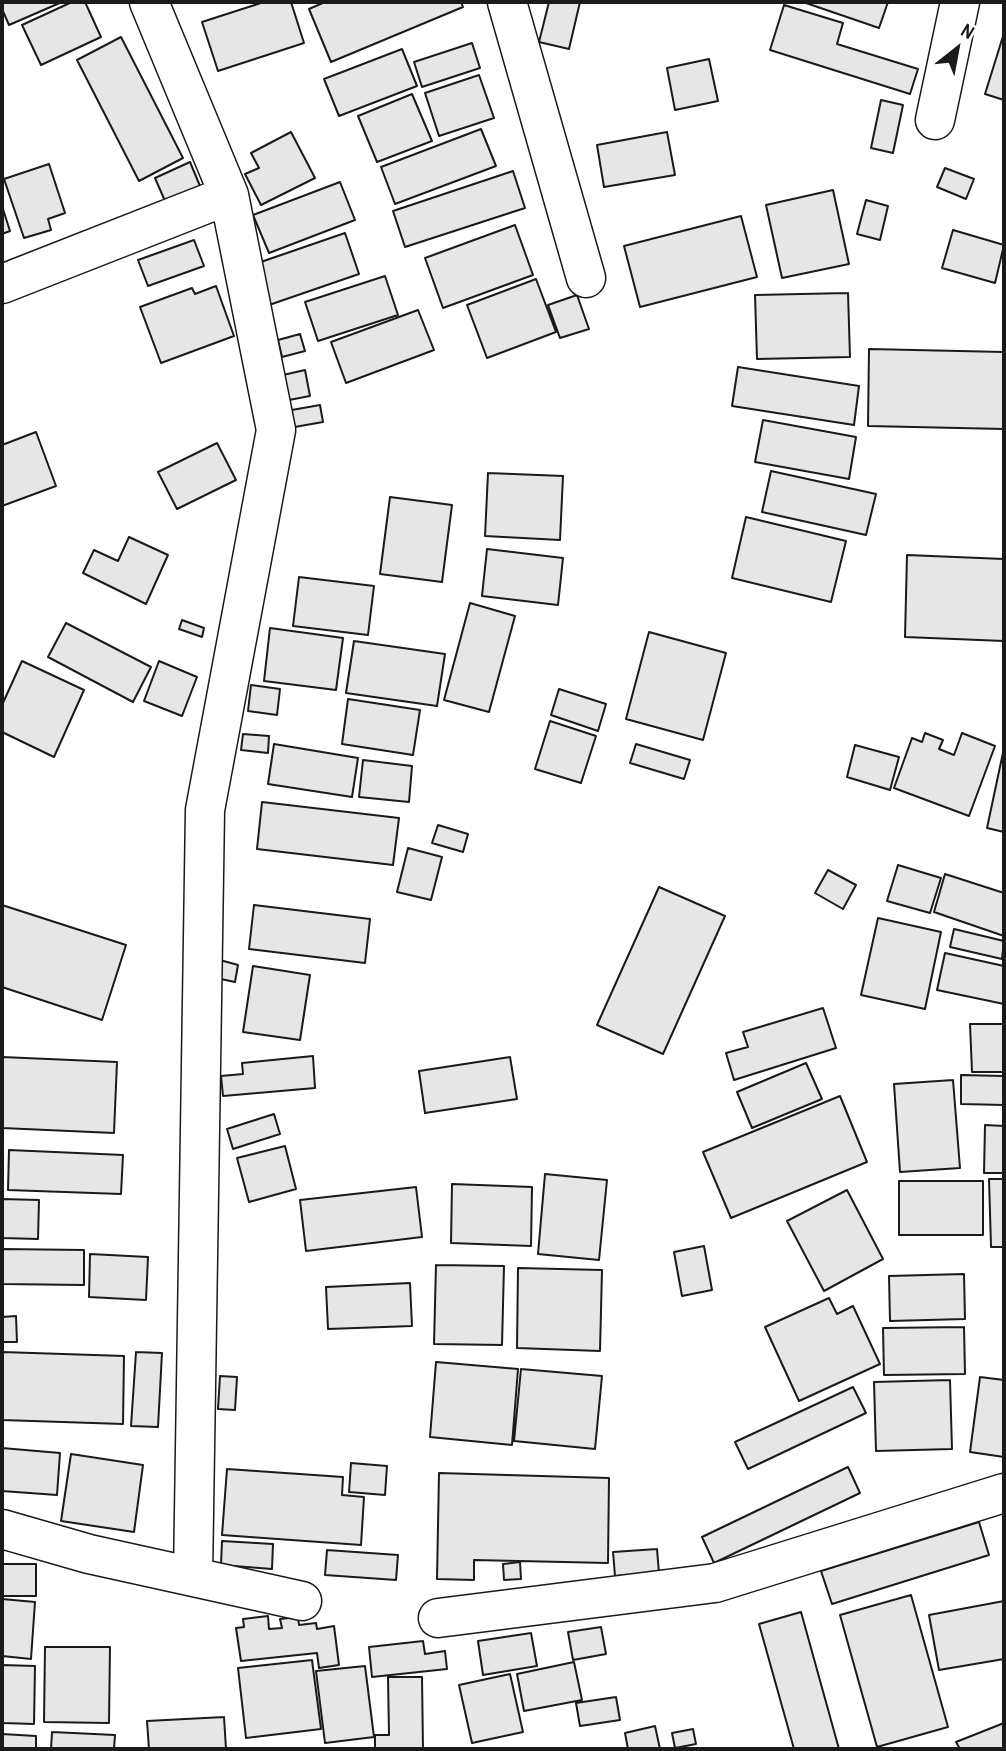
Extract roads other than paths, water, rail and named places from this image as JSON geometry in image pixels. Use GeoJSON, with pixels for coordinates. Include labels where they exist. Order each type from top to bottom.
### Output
{"type":"FeatureCollection","features":[{"type":"Feature","properties":{"kind":"street"},"geometry":{"type":"LineString","coordinates":[[149,2],[229,195],[276,430],[205,810],[193,1576]]}},
{"type":"Feature","properties":{"kind":"street"},"geometry":{"type":"LineString","coordinates":[[507,2],[586,278]]}},
{"type":"Feature","properties":{"kind":"street"},"geometry":{"type":"LineString","coordinates":[[935,120],[960,2]]}},
{"type":"Feature","properties":{"kind":"street"},"geometry":{"type":"LineString","coordinates":[[2,284],[229,195]]}},
{"type":"Feature","properties":{"kind":"street"},"geometry":{"type":"LineString","coordinates":[[438,1618],[715,1583],[1004,1493]]}},
{"type":"Feature","properties":{"kind":"street"},"geometry":{"type":"LineString","coordinates":[[2,1529],[89,1553],[302,1601]]}}]}
